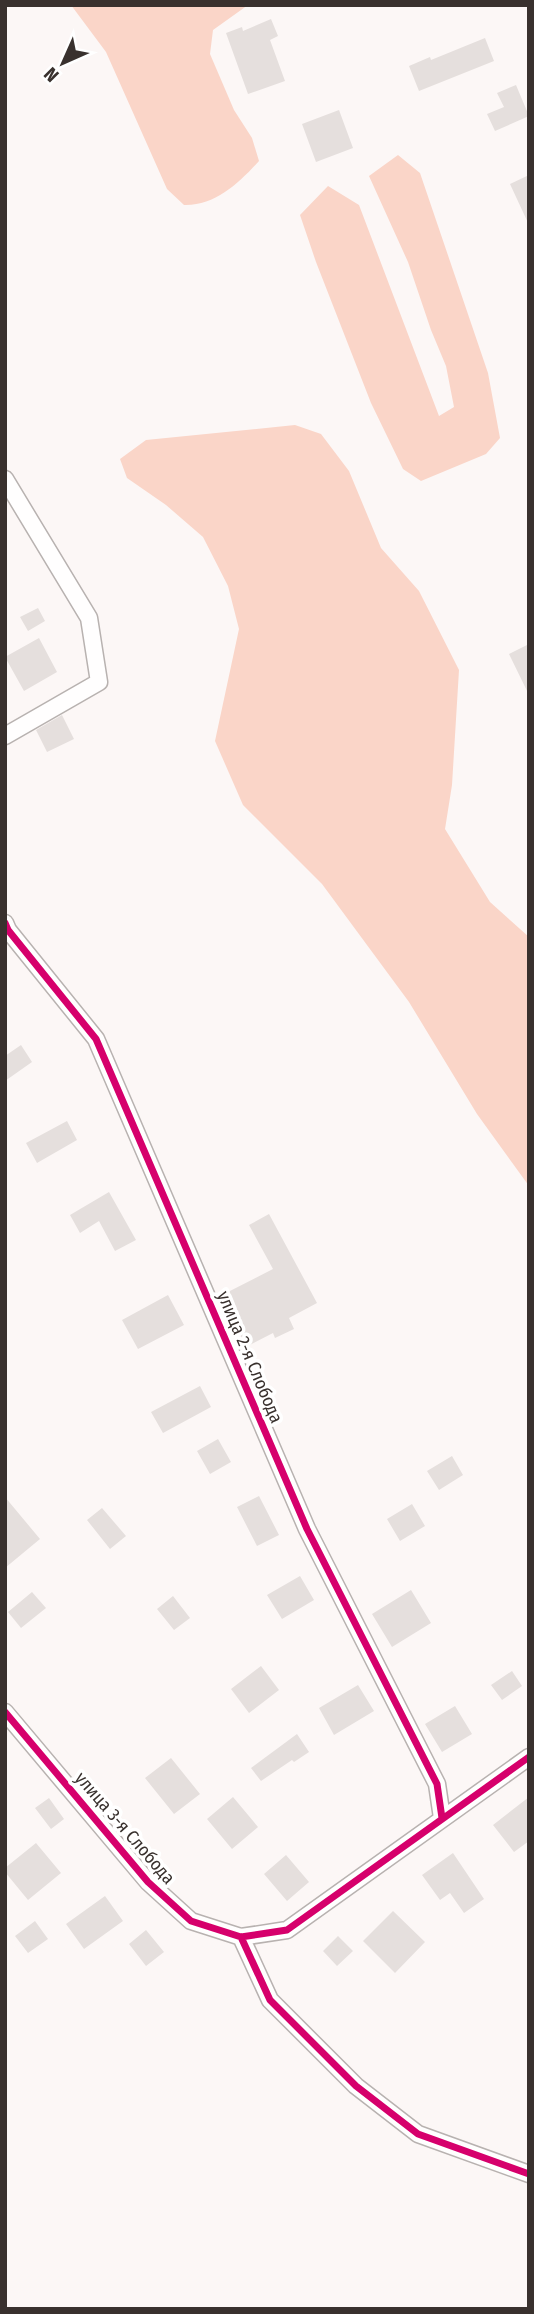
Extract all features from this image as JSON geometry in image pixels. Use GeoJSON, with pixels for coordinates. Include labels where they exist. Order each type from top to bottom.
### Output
{"type":"FeatureCollection","features":[{"type":"Feature","properties":{"kind":"street"},"geometry":{"type":"LineString","coordinates":[[5,479],[89,618],[99,682],[5,736]]}},
{"type":"Feature","properties":{"kind":"street","name":"улица 2-я Слобода"},"geometry":{"type":"LineString","coordinates":[[5,923],[96,1039],[307,1530],[436,1784],[442,1818]]}},
{"type":"Feature","properties":{"kind":"street","name":"улица 3-я Слобода"},"geometry":{"type":"LineString","coordinates":[[5,1712],[148,1882],[191,1920],[241,1937]]}},
{"type":"Feature","properties":{"kind":"street"},"geometry":{"type":"LineString","coordinates":[[529,1757],[287,1930],[241,1937],[270,2000],[356,2086],[418,2134],[529,2174]]}},
{"type":"Feature","properties":{"kind":"shaded area"},"geometry":{"type":"Polygon","coordinates":[[[71,5],[248,5],[213,30],[210,54],[234,110],[252,138],[259,161],[226,192],[206,202],[184,205],[167,189],[106,52],[71,5]]]}},
{"type":"Feature","properties":{"kind":"shaded area"},"geometry":{"type":"Polygon","coordinates":[[[398,155],[420,173],[488,373],[500,438],[486,454],[421,481],[403,469],[371,403],[300,215],[328,186],[359,205],[439,416],[454,407],[446,366],[408,262],[369,176],[398,155]]]}},
{"type":"Feature","properties":{"kind":"shaded area"},"geometry":{"type":"Polygon","coordinates":[[[295,425],[321,434],[349,471],[381,548],[419,591],[459,670],[452,785],[445,829],[490,902],[529,937],[529,1186],[477,1114],[409,1002],[322,884],[243,805],[215,741],[239,629],[228,586],[203,537],[166,505],[127,478],[120,459],[146,440],[295,425]]]}},
{"type":"Feature","properties":{"kind":"building"},"geometry":{"type":"Polygon","coordinates":[[[271,19],[278,36],[270,40],[285,81],[248,94],[226,33],[242,27],[243,31],[271,19]]]}},
{"type":"Feature","properties":{"kind":"building"},"geometry":{"type":"Polygon","coordinates":[[[485,38],[494,61],[419,91],[409,66],[485,38]]]}},
{"type":"Feature","properties":{"kind":"building"},"geometry":{"type":"Polygon","coordinates":[[[516,85],[529,116],[495,131],[487,114],[504,107],[497,93],[516,85]]]}},
{"type":"Feature","properties":{"kind":"building"},"geometry":{"type":"Polygon","coordinates":[[[339,110],[353,148],[316,162],[302,124],[339,110]]]}},
{"type":"Feature","properties":{"kind":"building"},"geometry":{"type":"Polygon","coordinates":[[[529,175],[529,225],[510,184],[529,175]]]}},
{"type":"Feature","properties":{"kind":"building"},"geometry":{"type":"Polygon","coordinates":[[[38,608],[45,621],[28,631],[20,617],[38,608]]]}},
{"type":"Feature","properties":{"kind":"building"},"geometry":{"type":"Polygon","coordinates":[[[39,638],[57,672],[24,691],[5,657],[39,638]]]}},
{"type":"Feature","properties":{"kind":"building"},"geometry":{"type":"Polygon","coordinates":[[[529,644],[529,695],[509,654],[529,644]]]}},
{"type":"Feature","properties":{"kind":"building"},"geometry":{"type":"Polygon","coordinates":[[[62,715],[74,739],[47,752],[36,730],[62,715]]]}},
{"type":"Feature","properties":{"kind":"building"},"geometry":{"type":"Polygon","coordinates":[[[21,1045],[32,1062],[5,1081],[5,1056],[21,1045]]]}},
{"type":"Feature","properties":{"kind":"building"},"geometry":{"type":"Polygon","coordinates":[[[67,1121],[77,1140],[37,1163],[26,1143],[67,1121]]]}},
{"type":"Feature","properties":{"kind":"building"},"geometry":{"type":"Polygon","coordinates":[[[109,1192],[136,1240],[115,1251],[99,1221],[80,1233],[70,1215],[109,1192]]]}},
{"type":"Feature","properties":{"kind":"building"},"geometry":{"type":"Polygon","coordinates":[[[269,1214],[317,1303],[289,1318],[294,1329],[275,1338],[273,1333],[246,1347],[222,1295],[273,1269],[249,1225],[269,1214]]]}},
{"type":"Feature","properties":{"kind":"building"},"geometry":{"type":"Polygon","coordinates":[[[168,1295],[184,1325],[138,1349],[122,1320],[168,1295]]]}},
{"type":"Feature","properties":{"kind":"building"},"geometry":{"type":"Polygon","coordinates":[[[200,1386],[211,1407],[163,1433],[151,1412],[200,1386]]]}},
{"type":"Feature","properties":{"kind":"building"},"geometry":{"type":"Polygon","coordinates":[[[218,1439],[231,1462],[210,1474],[197,1451],[218,1439]]]}},
{"type":"Feature","properties":{"kind":"building"},"geometry":{"type":"Polygon","coordinates":[[[452,1456],[463,1475],[439,1490],[427,1471],[452,1456]]]}},
{"type":"Feature","properties":{"kind":"building"},"geometry":{"type":"Polygon","coordinates":[[[259,1496],[279,1535],[257,1546],[237,1507],[259,1496]]]}},
{"type":"Feature","properties":{"kind":"building"},"geometry":{"type":"Polygon","coordinates":[[[5,1497],[40,1539],[5,1568],[5,1497]]]}},
{"type":"Feature","properties":{"kind":"building"},"geometry":{"type":"Polygon","coordinates":[[[412,1504],[425,1526],[400,1541],[387,1519],[412,1504]]]}},
{"type":"Feature","properties":{"kind":"building"},"geometry":{"type":"Polygon","coordinates":[[[102,1508],[126,1536],[110,1549],[87,1520],[102,1508]]]}},
{"type":"Feature","properties":{"kind":"building"},"geometry":{"type":"Polygon","coordinates":[[[300,1576],[314,1600],[282,1619],[267,1595],[300,1576]]]}},
{"type":"Feature","properties":{"kind":"building"},"geometry":{"type":"Polygon","coordinates":[[[411,1590],[431,1623],[392,1647],[372,1614],[411,1590]]]}},
{"type":"Feature","properties":{"kind":"building"},"geometry":{"type":"Polygon","coordinates":[[[32,1592],[46,1608],[21,1628],[8,1612],[32,1592]]]}},
{"type":"Feature","properties":{"kind":"building"},"geometry":{"type":"Polygon","coordinates":[[[173,1596],[190,1618],[174,1630],[157,1609],[173,1596]]]}},
{"type":"Feature","properties":{"kind":"building"},"geometry":{"type":"Polygon","coordinates":[[[261,1666],[279,1690],[249,1713],[231,1689],[261,1666]]]}},
{"type":"Feature","properties":{"kind":"building"},"geometry":{"type":"Polygon","coordinates":[[[512,1671],[522,1686],[502,1700],[491,1685],[512,1671]]]}},
{"type":"Feature","properties":{"kind":"building"},"geometry":{"type":"Polygon","coordinates":[[[358,1685],[374,1711],[334,1735],[319,1708],[358,1685]]]}},
{"type":"Feature","properties":{"kind":"building"},"geometry":{"type":"Polygon","coordinates":[[[455,1706],[472,1734],[442,1752],[425,1724],[455,1706]]]}},
{"type":"Feature","properties":{"kind":"building"},"geometry":{"type":"Polygon","coordinates":[[[297,1734],[309,1752],[261,1781],[251,1768],[297,1734]]]}},
{"type":"Feature","properties":{"kind":"building"},"geometry":{"type":"Polygon","coordinates":[[[171,1758],[200,1794],[174,1814],[145,1778],[171,1758]]]}},
{"type":"Feature","properties":{"kind":"building"},"geometry":{"type":"Polygon","coordinates":[[[233,1797],[258,1827],[232,1849],[207,1819],[233,1797]]]}},
{"type":"Feature","properties":{"kind":"building"},"geometry":{"type":"Polygon","coordinates":[[[529,1797],[529,1841],[514,1852],[493,1825],[529,1797]]]}},
{"type":"Feature","properties":{"kind":"building"},"geometry":{"type":"Polygon","coordinates":[[[49,1798],[64,1819],[51,1829],[35,1808],[49,1798]]]}},
{"type":"Feature","properties":{"kind":"building"},"geometry":{"type":"Polygon","coordinates":[[[36,1843],[61,1873],[28,1900],[5,1872],[5,1868],[36,1843]]]}},
{"type":"Feature","properties":{"kind":"building"},"geometry":{"type":"Polygon","coordinates":[[[453,1853],[484,1899],[464,1913],[450,1893],[440,1900],[422,1875],[453,1853]]]}},
{"type":"Feature","properties":{"kind":"building"},"geometry":{"type":"Polygon","coordinates":[[[286,1855],[309,1882],[287,1901],[264,1874],[286,1855]]]}},
{"type":"Feature","properties":{"kind":"building"},"geometry":{"type":"Polygon","coordinates":[[[105,1896],[123,1921],[84,1949],[66,1924],[105,1896]]]}},
{"type":"Feature","properties":{"kind":"building"},"geometry":{"type":"Polygon","coordinates":[[[393,1911],[425,1942],[395,1973],[363,1941],[393,1911]]]}},
{"type":"Feature","properties":{"kind":"building"},"geometry":{"type":"Polygon","coordinates":[[[35,1921],[48,1939],[28,1953],[15,1936],[35,1921]]]}},
{"type":"Feature","properties":{"kind":"building"},"geometry":{"type":"Polygon","coordinates":[[[146,1930],[164,1952],[146,1966],[129,1944],[146,1930]]]}},
{"type":"Feature","properties":{"kind":"building"},"geometry":{"type":"Polygon","coordinates":[[[338,1936],[353,1951],[337,1966],[323,1951],[338,1936]]]}},
{"type":"Feature","properties":{"kind":"cycle path"},"geometry":{"type":"LineString","coordinates":[[5,923],[96,1039],[307,1529],[437,1784],[442,1818]]}},
{"type":"Feature","properties":{"kind":"cycle path"},"geometry":{"type":"LineString","coordinates":[[5,1712],[148,1882],[191,1921],[241,1937],[287,1930],[529,1757]]}},
{"type":"Feature","properties":{"kind":"cycle path"},"geometry":{"type":"LineString","coordinates":[[241,1937],[270,2000],[356,2086],[418,2134],[529,2174]]}}]}
